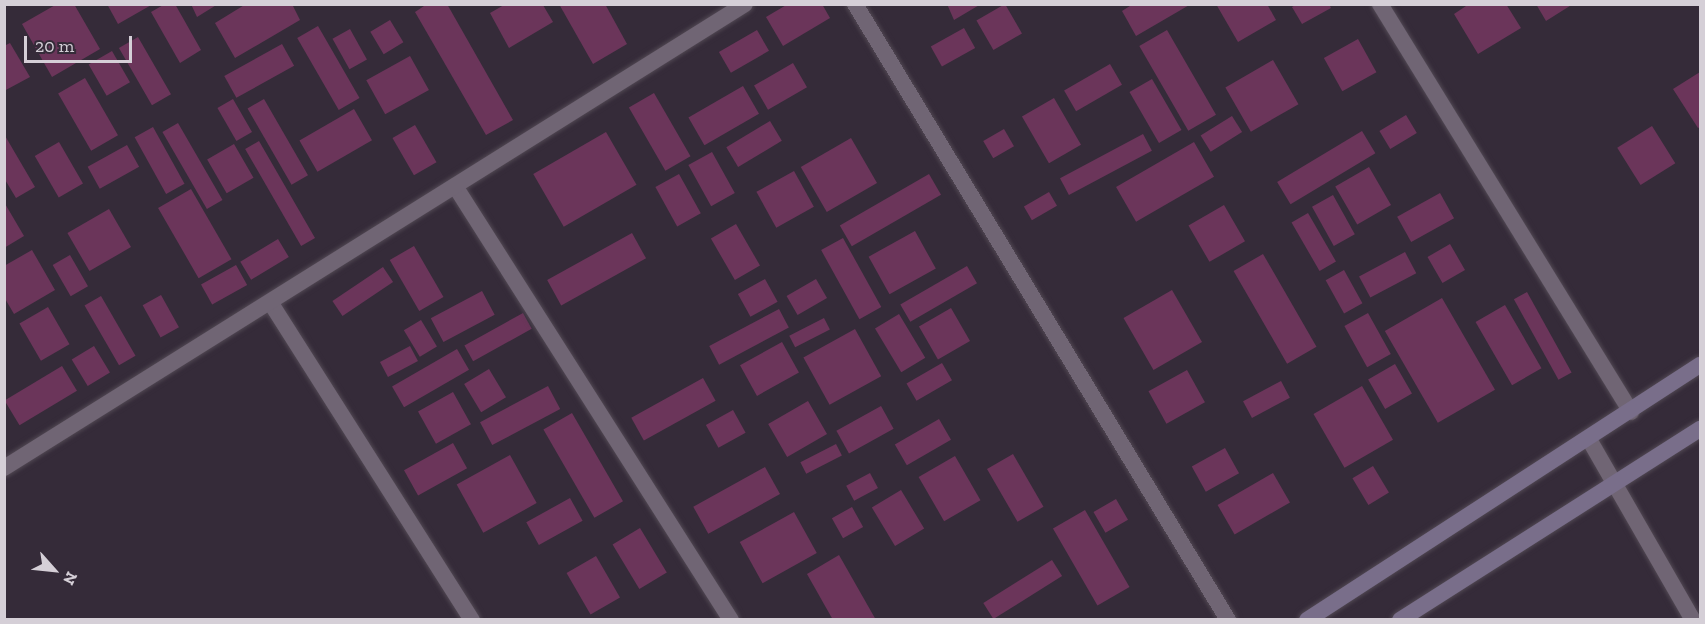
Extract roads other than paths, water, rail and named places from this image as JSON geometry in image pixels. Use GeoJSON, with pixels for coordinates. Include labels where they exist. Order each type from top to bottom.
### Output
{"type":"FeatureCollection","features":[{"type":"Feature","properties":{"kind":"main road"},"geometry":{"type":"LineString","coordinates":[[1307,620],[1590,441],[1701,365]]}},
{"type":"Feature","properties":{"kind":"main road"},"geometry":{"type":"LineString","coordinates":[[1400,620],[1701,429]]}},
{"type":"Feature","properties":{"kind":"street"},"geometry":{"type":"LineString","coordinates":[[4,468],[272,305],[455,186],[745,4]]}},
{"type":"Feature","properties":{"kind":"street"},"geometry":{"type":"LineString","coordinates":[[855,4],[1228,620]]}},
{"type":"Feature","properties":{"kind":"street"},"geometry":{"type":"LineString","coordinates":[[1380,4],[1631,411]]}},
{"type":"Feature","properties":{"kind":"street"},"geometry":{"type":"LineString","coordinates":[[455,186],[731,620]]}},
{"type":"Feature","properties":{"kind":"street"},"geometry":{"type":"LineString","coordinates":[[272,305],[472,620]]}},
{"type":"Feature","properties":{"kind":"street"},"geometry":{"type":"LineString","coordinates":[[1590,441],[1693,620]]}}]}
